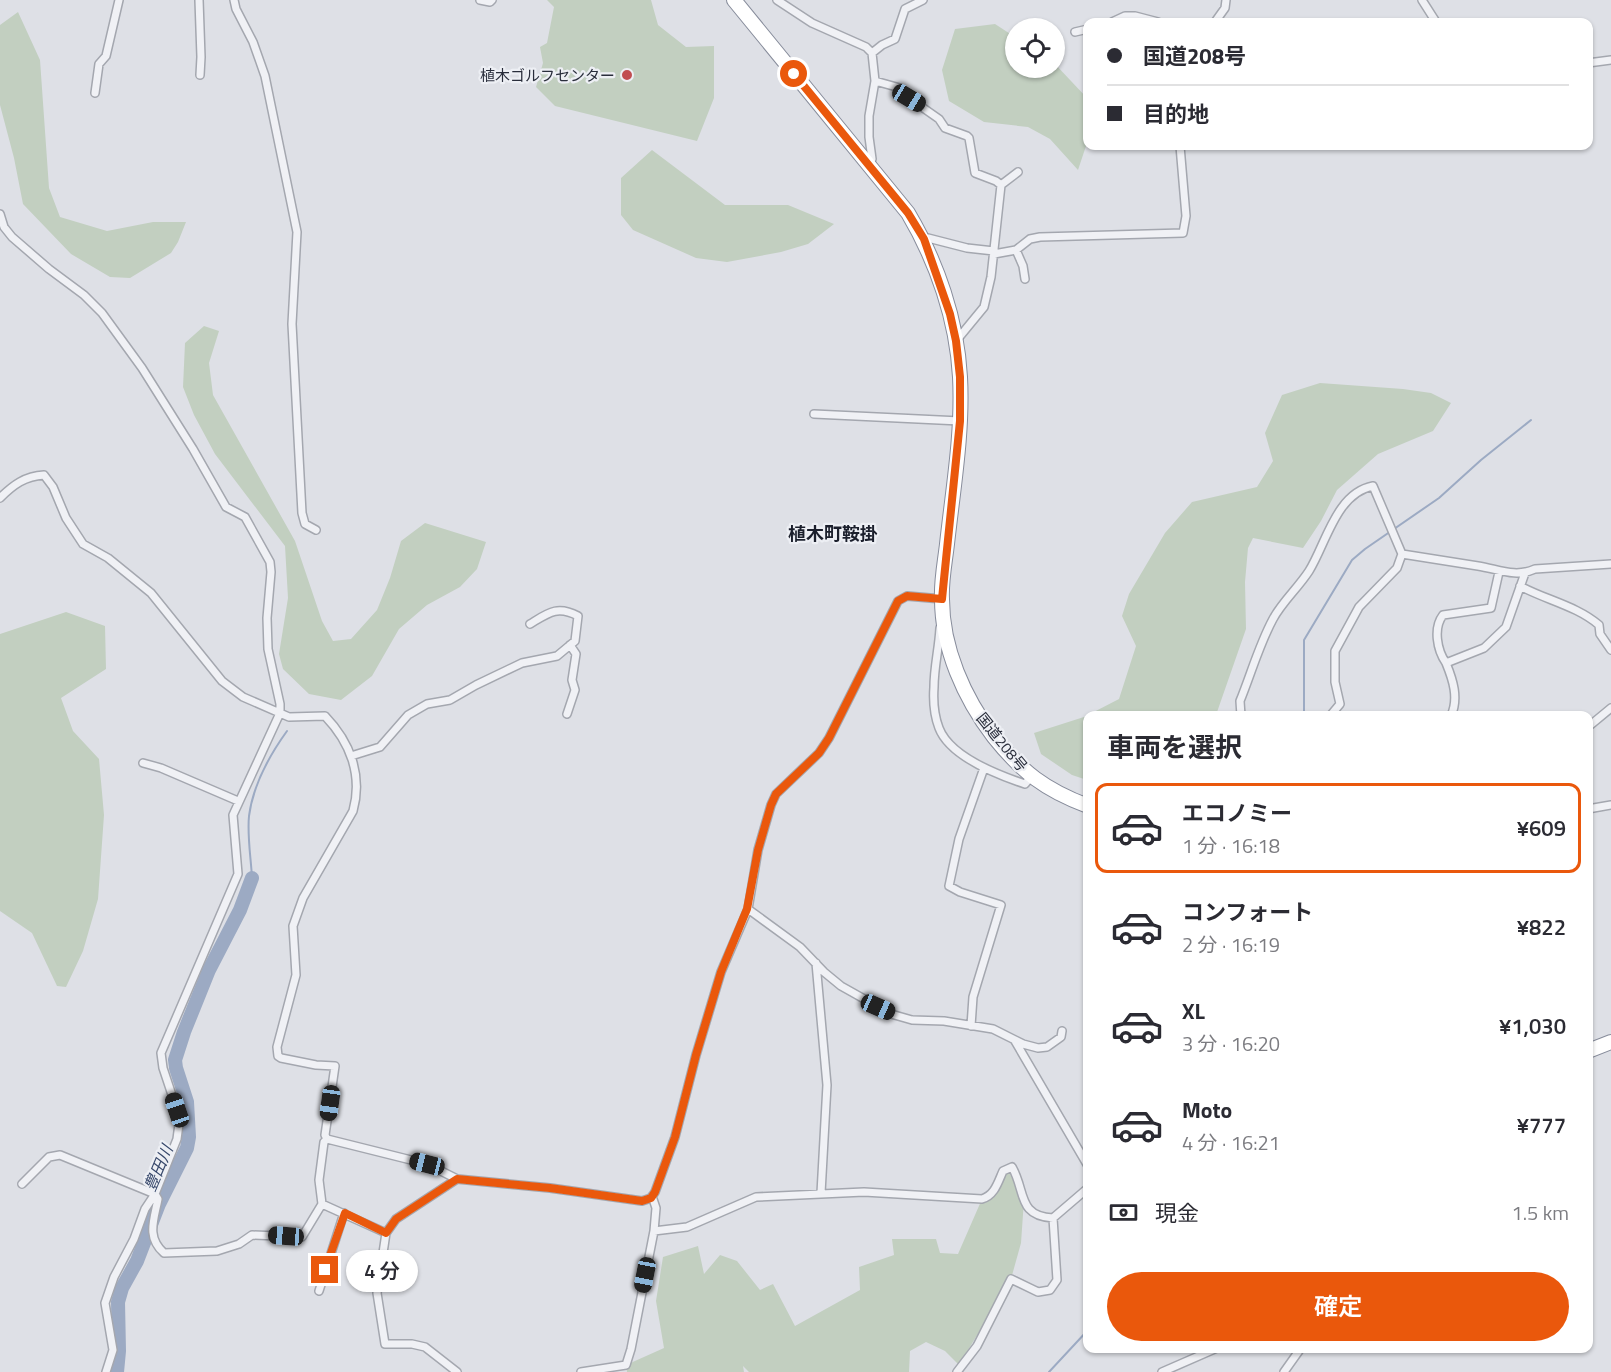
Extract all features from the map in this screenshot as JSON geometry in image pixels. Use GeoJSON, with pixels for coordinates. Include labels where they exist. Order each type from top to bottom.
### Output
{"type":"FeatureCollection","features":[{"type":"Feature","properties":{"kind":"highway","name":"国道208号"},"geometry":{"type":"LineString","coordinates":[[734,0],[908,213],[924,239],[944,296],[956,341],[960,377],[960,421],[942,599],[948,644],[967,695],[995,738],[1031,777],[1047,788],[1083,804]]}},
{"type":"Feature","properties":{"kind":"highway"},"geometry":{"type":"LineString","coordinates":[[1593,1049],[1611,1042]]}},
{"type":"Feature","properties":{"kind":"street"},"geometry":{"type":"LineString","coordinates":[[94,93],[99,64],[106,56],[119,0]]}},
{"type":"Feature","properties":{"kind":"street"},"geometry":{"type":"LineString","coordinates":[[199,0],[200,75]]}},
{"type":"Feature","properties":{"kind":"street"},"geometry":{"type":"LineString","coordinates":[[234,0],[236,9],[254,42],[266,76],[297,232],[292,324],[303,519],[309,528],[316,530]]}},
{"type":"Feature","properties":{"kind":"street"},"geometry":{"type":"LineString","coordinates":[[480,0],[490,2],[492,0]]}},
{"type":"Feature","properties":{"kind":"street"},"geometry":{"type":"LineString","coordinates":[[777,0],[812,23],[866,47],[872,53],[874,81],[869,116],[869,137],[872,159],[868,166]]}},
{"type":"Feature","properties":{"kind":"street"},"geometry":{"type":"LineString","coordinates":[[872,53],[895,39],[905,9],[922,0]]}},
{"type":"Feature","properties":{"kind":"street"},"geometry":{"type":"LineString","coordinates":[[1218,18],[1225,8],[1226,0]]}},
{"type":"Feature","properties":{"kind":"street"},"geometry":{"type":"LineString","coordinates":[[1422,0],[1434,18]]}},
{"type":"Feature","properties":{"kind":"street"},"geometry":{"type":"LineString","coordinates":[[1121,18],[1135,16],[1143,18]]}},
{"type":"Feature","properties":{"kind":"street"},"geometry":{"type":"LineString","coordinates":[[1076,32],[1083,30]]}},
{"type":"Feature","properties":{"kind":"street"},"geometry":{"type":"LineString","coordinates":[[1593,62],[1611,60]]}},
{"type":"Feature","properties":{"kind":"street"},"geometry":{"type":"LineString","coordinates":[[874,81],[900,88],[909,98],[939,119],[945,128],[967,136],[975,173],[1001,185]]}},
{"type":"Feature","properties":{"kind":"street"},"geometry":{"type":"LineString","coordinates":[[924,239],[994,252],[1016,250],[1030,239],[1040,237],[1183,233],[1186,216],[1180,150]]}},
{"type":"Feature","properties":{"kind":"street"},"geometry":{"type":"LineString","coordinates":[[956,341],[984,308],[991,277],[1001,185],[1018,172]]}},
{"type":"Feature","properties":{"kind":"street"},"geometry":{"type":"LineString","coordinates":[[0,214],[4,227],[12,237],[84,295],[102,313],[148,378],[226,507],[245,517],[270,562],[271,572],[267,618],[268,649],[280,713],[233,815],[238,873],[161,1053],[162,1068],[177,1110],[177,1139],[134,1239],[114,1277],[105,1303],[105,1315],[113,1350],[106,1372]]}},
{"type":"Feature","properties":{"kind":"street"},"geometry":{"type":"LineString","coordinates":[[1016,250],[1023,266],[1025,279]]}},
{"type":"Feature","properties":{"kind":"street"},"geometry":{"type":"LineString","coordinates":[[814,414],[960,421]]}},
{"type":"Feature","properties":{"kind":"street"},"geometry":{"type":"LineString","coordinates":[[0,498],[22,480],[44,475],[54,487],[70,526],[83,544],[108,558],[152,593],[222,681],[243,696],[280,713],[298,718],[325,716],[339,730],[348,745],[355,769],[357,798],[353,810],[303,898],[293,926],[296,975],[277,1047],[278,1056],[281,1058],[335,1066],[325,1135],[327,1139]]}},
{"type":"Feature","properties":{"kind":"street"},"geometry":{"type":"LineString","coordinates":[[1241,711],[1240,701],[1274,616],[1309,571],[1341,508],[1363,488],[1373,486],[1402,554],[1397,568],[1359,607],[1335,651],[1335,682],[1340,704],[1334,711]]}},
{"type":"Feature","properties":{"kind":"street"},"geometry":{"type":"LineString","coordinates":[[1402,554],[1481,566],[1498,572],[1525,573],[1534,569],[1611,564]]}},
{"type":"Feature","properties":{"kind":"street"},"geometry":{"type":"LineString","coordinates":[[1453,711],[1455,703],[1453,682],[1446,663],[1439,653],[1439,620],[1443,615],[1491,608],[1498,572]]}},
{"type":"Feature","properties":{"kind":"street"},"geometry":{"type":"LineString","coordinates":[[1446,663],[1484,648],[1506,627],[1525,573]]}},
{"type":"Feature","properties":{"kind":"street"},"geometry":{"type":"LineString","coordinates":[[1520,586],[1538,596],[1587,615],[1599,626],[1600,634],[1611,650]]}},
{"type":"Feature","properties":{"kind":"street"},"geometry":{"type":"LineString","coordinates":[[581,1372],[626,1365],[654,1231],[656,1208],[652,1196],[675,1137],[721,972],[747,909],[758,850],[771,805],[776,794],[824,746],[898,601],[907,596],[942,599],[933,687],[939,730],[960,752],[984,768],[1026,784],[1031,777]]}},
{"type":"Feature","properties":{"kind":"street"},"geometry":{"type":"LineString","coordinates":[[351,756],[380,747],[408,715],[427,704],[450,700],[522,663],[557,656],[575,642],[578,616],[566,610],[549,612],[530,624]]}},
{"type":"Feature","properties":{"kind":"street"},"geometry":{"type":"LineString","coordinates":[[567,714],[575,690],[572,680],[576,654],[570,645]]}},
{"type":"Feature","properties":{"kind":"street"},"geometry":{"type":"LineString","coordinates":[[1593,723],[1611,708]]}},
{"type":"Feature","properties":{"kind":"street"},"geometry":{"type":"LineString","coordinates":[[143,763],[161,768],[238,801]]}},
{"type":"Feature","properties":{"kind":"street"},"geometry":{"type":"LineString","coordinates":[[971,1026],[973,996],[1001,904],[960,892],[949,886],[959,839],[984,768]]}},
{"type":"Feature","properties":{"kind":"street"},"geometry":{"type":"LineString","coordinates":[[1593,808],[1611,805]]}},
{"type":"Feature","properties":{"kind":"street"},"geometry":{"type":"LineString","coordinates":[[747,909],[800,947],[841,986],[891,1014],[912,1020],[944,1021],[993,1029],[1038,1048],[1047,1047],[1061,1037],[1062,1031]]}},
{"type":"Feature","properties":{"kind":"street"},"geometry":{"type":"LineString","coordinates":[[816,961],[827,1085],[821,1193]]}},
{"type":"Feature","properties":{"kind":"street"},"geometry":{"type":"LineString","coordinates":[[1014,1038],[1083,1157]]}},
{"type":"Feature","properties":{"kind":"street"},"geometry":{"type":"LineString","coordinates":[[327,1139],[427,1164],[457,1179],[550,1188],[642,1201],[652,1196]]}},
{"type":"Feature","properties":{"kind":"street"},"geometry":{"type":"LineString","coordinates":[[22,1184],[49,1157],[60,1155],[154,1194],[158,1199],[151,1236],[156,1247],[164,1253],[217,1251],[239,1244],[252,1235],[303,1237],[322,1204],[319,1180],[324,1142],[327,1139]]}},
{"type":"Feature","properties":{"kind":"street"},"geometry":{"type":"LineString","coordinates":[[654,1231],[687,1227],[756,1197],[864,1192],[982,1199],[988,1197],[996,1188],[1003,1171],[1012,1167],[1017,1175],[1028,1210],[1040,1217],[1053,1218],[1083,1192]]}},
{"type":"Feature","properties":{"kind":"street"},"geometry":{"type":"LineString","coordinates":[[457,1179],[396,1219],[386,1233],[377,1293],[385,1344],[412,1344],[425,1347],[457,1372]]}},
{"type":"Feature","properties":{"kind":"street"},"geometry":{"type":"LineString","coordinates":[[322,1204],[386,1233]]}},
{"type":"Feature","properties":{"kind":"street"},"geometry":{"type":"LineString","coordinates":[[319,1291],[345,1213]]}},
{"type":"Feature","properties":{"kind":"street"},"geometry":{"type":"LineString","coordinates":[[957,1372],[978,1346],[1011,1279],[1038,1292],[1050,1290],[1055,1285],[1057,1280],[1053,1218]]}},
{"type":"Feature","properties":{"kind":"street"},"geometry":{"type":"LineString","coordinates":[[1162,1372],[1206,1353]]}},
{"type":"Feature","properties":{"kind":"street"},"geometry":{"type":"LineString","coordinates":[[1284,1372],[1297,1353]]}},
{"type":"Feature","properties":{"kind":"green space","name":"植木ゴルフセンター"},"geometry":{"type":"Polygon","coordinates":[[[547,0],[651,0],[658,25],[686,47],[714,46],[714,98],[697,141],[555,106],[536,87],[543,63],[540,47],[547,43],[554,7],[547,0]]]}},
{"type":"Feature","properties":{"kind":"green space"},"geometry":{"type":"Polygon","coordinates":[[[18,12],[40,60],[49,188],[60,217],[107,231],[153,222],[186,222],[171,253],[130,278],[110,277],[71,254],[23,204],[0,105],[0,25],[18,12]]]}},
{"type":"Feature","properties":{"kind":"green space"},"geometry":{"type":"Polygon","coordinates":[[[995,24],[1005,30],[1005,78],[1065,78],[1065,75],[1083,94],[1085,150],[1078,170],[1050,139],[1028,127],[984,122],[949,101],[942,70],[955,29],[995,24]]]}},
{"type":"Feature","properties":{"kind":"green space"},"geometry":{"type":"Polygon","coordinates":[[[652,150],[725,205],[788,205],[834,224],[808,244],[781,252],[727,262],[696,258],[633,230],[621,215],[621,178],[652,150]]]}},
{"type":"Feature","properties":{"kind":"green space"},"geometry":{"type":"Polygon","coordinates":[[[204,326],[219,331],[209,363],[213,395],[295,541],[322,621],[333,641],[351,639],[377,610],[401,541],[425,523],[486,542],[477,569],[460,587],[427,605],[399,629],[372,676],[341,700],[309,694],[283,669],[279,654],[288,598],[285,546],[215,454],[194,415],[183,387],[185,343],[204,326]]]}},
{"type":"Feature","properties":{"kind":"green space"},"geometry":{"type":"Polygon","coordinates":[[[1320,383],[1431,393],[1451,403],[1433,431],[1378,454],[1337,490],[1321,521],[1303,548],[1253,538],[1248,548],[1245,582],[1246,629],[1217,711],[1096,711],[1119,699],[1136,646],[1122,616],[1129,594],[1165,533],[1192,502],[1257,487],[1273,461],[1265,433],[1282,395],[1320,383]]]}},
{"type":"Feature","properties":{"kind":"green space"},"geometry":{"type":"Polygon","coordinates":[[[66,612],[105,626],[106,669],[61,698],[73,731],[99,759],[104,815],[98,899],[83,951],[66,987],[57,986],[32,933],[0,911],[0,634],[66,612]]]}},
{"type":"Feature","properties":{"kind":"green space"},"geometry":{"type":"Polygon","coordinates":[[[1083,717],[1083,779],[1072,775],[1041,754],[1034,733],[1083,717]]]}},
{"type":"Feature","properties":{"kind":"green space"},"geometry":{"type":"Polygon","coordinates":[[[1007,1169],[1024,1200],[1021,1243],[1011,1279],[959,1365],[945,1351],[926,1342],[910,1351],[909,1372],[749,1372],[743,1366],[744,1372],[627,1372],[626,1365],[664,1348],[656,1301],[663,1257],[698,1246],[704,1274],[720,1255],[737,1261],[760,1290],[773,1284],[795,1326],[860,1290],[859,1267],[894,1255],[892,1239],[936,1239],[940,1253],[958,1254],[982,1199],[1007,1169]]]}},
{"type":"Feature","properties":{"kind":"waterway"},"geometry":{"type":"LineString","coordinates":[[1304,711],[1304,640],[1352,560],[1439,498],[1481,460],[1531,420]]}},
{"type":"Feature","properties":{"kind":"waterway"},"geometry":{"type":"LineString","coordinates":[[252,878],[248,831],[251,804],[263,771],[287,731]]}},
{"type":"Feature","properties":{"kind":"waterway","name":"豊田川"},"geometry":{"type":"LineString","coordinates":[[117,1372],[118,1302],[122,1288],[137,1261],[159,1204],[187,1148],[189,1137],[187,1102],[175,1060],[209,970],[240,910],[252,878]]}},
{"type":"Feature","properties":{"kind":"waterway"},"geometry":{"type":"LineString","coordinates":[[1049,1372],[1083,1335]]}},
{"type":"Feature","properties":{"kind":"place","name":"植木ゴルフセンター"},"geometry":{"type":"Point","coordinates":[627,75]}},
{"type":"Feature","properties":{"kind":"district","name":"植木町鞍掛"},"geometry":{"type":"Point","coordinates":[833,533]}},
{"type":"Feature","properties":{"kind":"route"},"geometry":{"type":"LineString","coordinates":[[325,1270],[345,1213],[386,1233],[396,1219],[457,1179],[620,1196],[642,1201],[651,1198],[675,1137],[721,972],[747,909],[758,850],[776,794],[819,753],[829,738],[898,601],[907,596],[942,599],[960,421],[960,377],[950,314],[924,239],[908,213],[794,74]]}}]}
